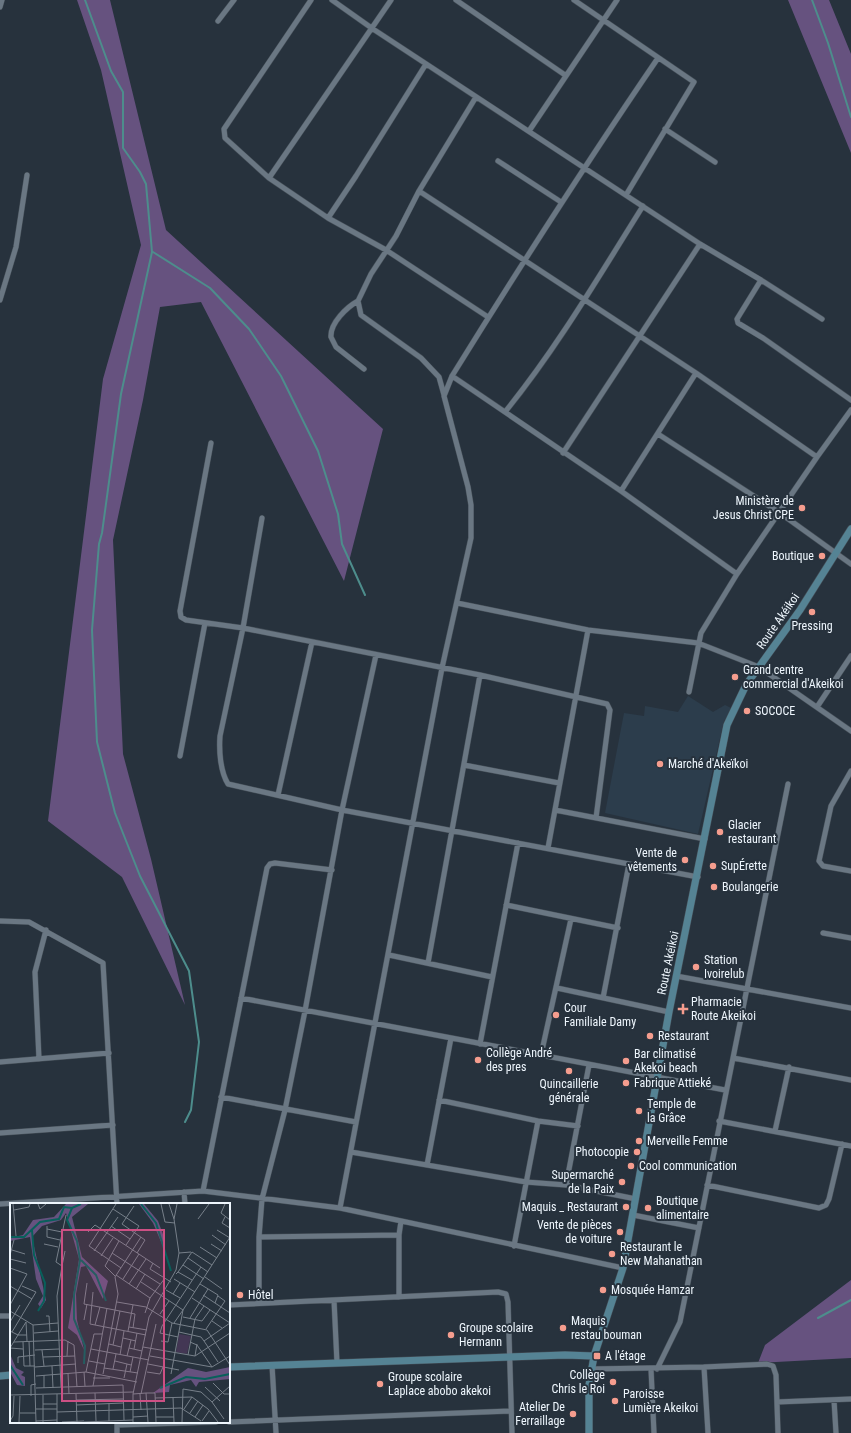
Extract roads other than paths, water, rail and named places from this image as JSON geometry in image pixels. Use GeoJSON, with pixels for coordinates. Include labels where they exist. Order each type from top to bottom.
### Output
{"type":"FeatureCollection","features":[{"type":"Feature","properties":{"kind":"street"},"geometry":{"type":"LineString","coordinates":[[0,7],[2,0]]}},
{"type":"Feature","properties":{"kind":"street"},"geometry":{"type":"LineString","coordinates":[[218,21],[234,0]]}},
{"type":"Feature","properties":{"kind":"street"},"geometry":{"type":"LineString","coordinates":[[311,0],[224,129],[225,138],[269,178],[328,218],[386,250],[488,317]]}},
{"type":"Feature","properties":{"kind":"street"},"geometry":{"type":"LineString","coordinates":[[332,0],[373,29],[584,166],[700,244],[761,280],[822,319]]}},
{"type":"Feature","properties":{"kind":"street"},"geometry":{"type":"LineString","coordinates":[[269,178],[373,29],[391,0]]}},
{"type":"Feature","properties":{"kind":"street"},"geometry":{"type":"LineString","coordinates":[[456,0],[566,75]]}},
{"type":"Feature","properties":{"kind":"street"},"geometry":{"type":"LineString","coordinates":[[574,0],[694,82],[626,194]]}},
{"type":"Feature","properties":{"kind":"street"},"geometry":{"type":"LineString","coordinates":[[529,130],[617,0]]}},
{"type":"Feature","properties":{"kind":"street"},"geometry":{"type":"LineString","coordinates":[[444,396],[452,376],[524,259],[584,166],[658,58]]}},
{"type":"Feature","properties":{"kind":"street"},"geometry":{"type":"LineString","coordinates":[[328,218],[426,64]]}},
{"type":"Feature","properties":{"kind":"street"},"geometry":{"type":"LineString","coordinates":[[340,1208],[442,668],[471,538],[471,505],[468,487],[439,377],[421,358],[360,315],[358,301],[371,274],[396,236],[418,190],[476,97]]}},
{"type":"Feature","properties":{"kind":"street"},"geometry":{"type":"LineString","coordinates":[[665,129],[715,162]]}},
{"type":"Feature","properties":{"kind":"street"},"geometry":{"type":"LineString","coordinates":[[498,161],[561,202]]}},
{"type":"Feature","properties":{"kind":"street"},"geometry":{"type":"LineString","coordinates":[[0,300],[16,247],[27,175]]}},
{"type":"Feature","properties":{"kind":"street"},"geometry":{"type":"LineString","coordinates":[[418,190],[696,373],[816,457]]}},
{"type":"Feature","properties":{"kind":"street"},"geometry":{"type":"LineString","coordinates":[[505,412],[532,378],[585,300],[643,206]]}},
{"type":"Feature","properties":{"kind":"street"},"geometry":{"type":"LineString","coordinates":[[563,452],[700,244]]}},
{"type":"Feature","properties":{"kind":"street"},"geometry":{"type":"LineString","coordinates":[[761,280],[737,319],[738,323],[763,338],[851,400]]}},
{"type":"Feature","properties":{"kind":"street"},"geometry":{"type":"LineString","coordinates":[[358,301],[349,306],[333,326],[330,337],[336,347],[364,369]]}},
{"type":"Feature","properties":{"kind":"street"},"geometry":{"type":"LineString","coordinates":[[621,491],[696,373]]}},
{"type":"Feature","properties":{"kind":"street"},"geometry":{"type":"LineString","coordinates":[[452,376],[621,491],[737,574]]}},
{"type":"Feature","properties":{"kind":"street"},"geometry":{"type":"LineString","coordinates":[[689,692],[701,633],[737,574],[780,513],[816,457],[851,410]]}},
{"type":"Feature","properties":{"kind":"street"},"geometry":{"type":"LineString","coordinates":[[658,434],[780,513],[851,564]]}},
{"type":"Feature","properties":{"kind":"street"},"geometry":{"type":"LineString","coordinates":[[211,443],[180,611],[181,617],[186,620],[243,628],[480,675],[607,704],[610,710],[596,818]]}},
{"type":"Feature","properties":{"kind":"street"},"geometry":{"type":"LineString","coordinates":[[262,518],[243,628],[220,736],[224,774],[228,784],[342,810],[698,877]]}},
{"type":"Feature","properties":{"kind":"street","name":"Route Akéikoi"},"geometry":{"type":"LineString","coordinates":[[589,1433],[588,1402],[594,1356],[623,1268],[669,1012],[698,877],[727,725],[746,685],[800,610],[835,552],[851,529]]}},
{"type":"Feature","properties":{"kind":"street"},"geometry":{"type":"LineString","coordinates":[[457,603],[588,630],[698,643],[759,667],[851,731]]}},
{"type":"Feature","properties":{"kind":"street"},"geometry":{"type":"LineString","coordinates":[[180,756],[205,623]]}},
{"type":"Feature","properties":{"kind":"street"},"geometry":{"type":"LineString","coordinates":[[548,848],[588,630]]}},
{"type":"Feature","properties":{"kind":"street"},"geometry":{"type":"LineString","coordinates":[[278,795],[312,642]]}},
{"type":"Feature","properties":{"kind":"street"},"geometry":{"type":"LineString","coordinates":[[259,1303],[259,1237],[262,1199],[285,1110],[306,1011],[342,810],[376,655]]}},
{"type":"Feature","properties":{"kind":"street"},"geometry":{"type":"LineString","coordinates":[[817,707],[851,656]]}},
{"type":"Feature","properties":{"kind":"street"},"geometry":{"type":"LineString","coordinates":[[428,963],[480,675]]}},
{"type":"Feature","properties":{"kind":"street"},"geometry":{"type":"LineString","coordinates":[[464,765],[560,783]]}},
{"type":"Feature","properties":{"kind":"street"},"geometry":{"type":"LineString","coordinates":[[851,771],[831,806],[819,861],[823,866],[851,871]]}},
{"type":"Feature","properties":{"kind":"street"},"geometry":{"type":"LineString","coordinates":[[657,1369],[680,1322],[708,1185],[725,1090],[733,1058],[788,784]]}},
{"type":"Feature","properties":{"kind":"street"},"geometry":{"type":"LineString","coordinates":[[555,810],[705,839]]}},
{"type":"Feature","properties":{"kind":"street"},"geometry":{"type":"LineString","coordinates":[[480,1044],[518,843]]}},
{"type":"Feature","properties":{"kind":"street"},"geometry":{"type":"LineString","coordinates":[[203,1191],[267,868],[270,864],[275,863],[332,870]]}},
{"type":"Feature","properties":{"kind":"street"},"geometry":{"type":"LineString","coordinates":[[603,998],[618,928],[629,864]]}},
{"type":"Feature","properties":{"kind":"street"},"geometry":{"type":"LineString","coordinates":[[506,905],[618,928]]}},
{"type":"Feature","properties":{"kind":"street"},"geometry":{"type":"LineString","coordinates":[[541,1055],[571,919]]}},
{"type":"Feature","properties":{"kind":"street"},"geometry":{"type":"LineString","coordinates":[[0,921],[30,922],[103,963],[117,1203]]}},
{"type":"Feature","properties":{"kind":"street"},"geometry":{"type":"LineString","coordinates":[[39,1059],[35,972],[46,930]]}},
{"type":"Feature","properties":{"kind":"street"},"geometry":{"type":"LineString","coordinates":[[823,933],[851,938]]}},
{"type":"Feature","properties":{"kind":"street"},"geometry":{"type":"LineString","coordinates":[[388,955],[492,977]]}},
{"type":"Feature","properties":{"kind":"street"},"geometry":{"type":"LineString","coordinates":[[676,976],[851,1008]]}},
{"type":"Feature","properties":{"kind":"street"},"geometry":{"type":"LineString","coordinates":[[557,988],[669,1012]]}},
{"type":"Feature","properties":{"kind":"street"},"geometry":{"type":"LineString","coordinates":[[241,998],[725,1090]]}},
{"type":"Feature","properties":{"kind":"street"},"geometry":{"type":"LineString","coordinates":[[427,1164],[451,1038]]}},
{"type":"Feature","properties":{"kind":"street"},"geometry":{"type":"LineString","coordinates":[[0,1062],[109,1053]]}},
{"type":"Feature","properties":{"kind":"street"},"geometry":{"type":"LineString","coordinates":[[733,1058],[789,1067],[851,1080]]}},
{"type":"Feature","properties":{"kind":"street"},"geometry":{"type":"LineString","coordinates":[[566,1185],[589,1065]]}},
{"type":"Feature","properties":{"kind":"street"},"geometry":{"type":"LineString","coordinates":[[775,1131],[789,1067]]}},
{"type":"Feature","properties":{"kind":"street"},"geometry":{"type":"LineString","coordinates":[[222,1097],[285,1110],[356,1122]]}},
{"type":"Feature","properties":{"kind":"street"},"geometry":{"type":"LineString","coordinates":[[439,1100],[538,1121],[578,1126]]}},
{"type":"Feature","properties":{"kind":"street"},"geometry":{"type":"LineString","coordinates":[[514,1246],[538,1121]]}},
{"type":"Feature","properties":{"kind":"street"},"geometry":{"type":"LineString","coordinates":[[719,1121],[851,1146]]}},
{"type":"Feature","properties":{"kind":"street"},"geometry":{"type":"LineString","coordinates":[[0,1133],[113,1124]]}},
{"type":"Feature","properties":{"kind":"street"},"geometry":{"type":"LineString","coordinates":[[708,1185],[819,1208],[826,1205],[829,1199],[842,1144]]}},
{"type":"Feature","properties":{"kind":"street"},"geometry":{"type":"LineString","coordinates":[[350,1152],[526,1182],[566,1185],[636,1199]]}},
{"type":"Feature","properties":{"kind":"street"},"geometry":{"type":"LineString","coordinates":[[25,1203],[203,1191],[340,1208],[623,1268]]}},
{"type":"Feature","properties":{"kind":"street"},"geometry":{"type":"LineString","coordinates":[[184,1192],[185,1203]]}},
{"type":"Feature","properties":{"kind":"street"},"geometry":{"type":"LineString","coordinates":[[0,1204],[10,1204]]}},
{"type":"Feature","properties":{"kind":"street"},"geometry":{"type":"LineString","coordinates":[[633,1215],[699,1228]]}},
{"type":"Feature","properties":{"kind":"street"},"geometry":{"type":"LineString","coordinates":[[399,1297],[399,1235],[401,1221]]}},
{"type":"Feature","properties":{"kind":"street"},"geometry":{"type":"LineString","coordinates":[[259,1237],[399,1235]]}},
{"type":"Feature","properties":{"kind":"street"},"geometry":{"type":"LineString","coordinates":[[230,1304],[498,1292],[506,1294],[508,1302],[512,1433]]}},
{"type":"Feature","properties":{"kind":"street"},"geometry":{"type":"LineString","coordinates":[[334,1300],[337,1363]]}},
{"type":"Feature","properties":{"kind":"street"},"geometry":{"type":"LineString","coordinates":[[230,1367],[510,1357],[594,1356]]}},
{"type":"Feature","properties":{"kind":"street"},"geometry":{"type":"LineString","coordinates":[[272,1365],[276,1433]]}},
{"type":"Feature","properties":{"kind":"street"},"geometry":{"type":"LineString","coordinates":[[592,1369],[657,1369],[771,1365],[774,1368],[776,1375],[778,1433]]}},
{"type":"Feature","properties":{"kind":"street"},"geometry":{"type":"LineString","coordinates":[[704,1367],[708,1433]]}},
{"type":"Feature","properties":{"kind":"street"},"geometry":{"type":"LineString","coordinates":[[651,1369],[654,1433]]}},
{"type":"Feature","properties":{"kind":"street"},"geometry":{"type":"LineString","coordinates":[[0,1376],[10,1375]]}},
{"type":"Feature","properties":{"kind":"street"},"geometry":{"type":"LineString","coordinates":[[777,1402],[851,1399]]}},
{"type":"Feature","properties":{"kind":"street"},"geometry":{"type":"LineString","coordinates":[[834,1400],[836,1433]]}},
{"type":"Feature","properties":{"kind":"street"},"geometry":{"type":"LineString","coordinates":[[230,1422],[511,1411]]}},
{"type":"Feature","properties":{"kind":"street"},"geometry":{"type":"LineString","coordinates":[[117,1433],[117,1424],[166,1423]]}},
{"type":"Feature","properties":{"kind":"waterway"},"geometry":{"type":"LineString","coordinates":[[85,0],[111,71],[123,92],[123,148],[140,172],[146,184],[152,252],[121,394],[102,533],[99,544],[92,630],[97,742],[115,813],[140,876],[189,971],[199,1042],[191,1110],[185,1122]]}},
{"type":"Feature","properties":{"kind":"waterway"},"geometry":{"type":"LineString","coordinates":[[812,0],[828,43],[851,117]]}},
{"type":"Feature","properties":{"kind":"waterway"},"geometry":{"type":"LineString","coordinates":[[153,252],[210,288],[249,329],[281,376],[318,451],[338,514],[342,544],[365,595]]}},
{"type":"Feature","properties":{"kind":"waterway"},"geometry":{"type":"LineString","coordinates":[[818,1318],[851,1300]]}},
{"type":"Feature","properties":{"kind":"place","name":"Ministère de Jesus Christ CPE"},"geometry":{"type":"Point","coordinates":[802,508]}},
{"type":"Feature","properties":{"kind":"place","name":"Boutique"},"geometry":{"type":"Point","coordinates":[822,556]}},
{"type":"Feature","properties":{"kind":"place","name":"Pressing"},"geometry":{"type":"Point","coordinates":[812,612]}},
{"type":"Feature","properties":{"kind":"place","name":"Grand centre commercial d'Akeikoi"},"geometry":{"type":"Point","coordinates":[735,677]}},
{"type":"Feature","properties":{"kind":"place","name":"SOCOCE"},"geometry":{"type":"Point","coordinates":[747,711]}},
{"type":"Feature","properties":{"kind":"place","name":"Marché d'Akeïkoi"},"geometry":{"type":"Point","coordinates":[660,764]}},
{"type":"Feature","properties":{"kind":"place","name":"Glacier restaurant"},"geometry":{"type":"Point","coordinates":[720,832]}},
{"type":"Feature","properties":{"kind":"place","name":"Vente de vêtements"},"geometry":{"type":"Point","coordinates":[685,860]}},
{"type":"Feature","properties":{"kind":"place","name":"SupÉrette"},"geometry":{"type":"Point","coordinates":[713,866]}},
{"type":"Feature","properties":{"kind":"place","name":"Boulangerie"},"geometry":{"type":"Point","coordinates":[714,887]}},
{"type":"Feature","properties":{"kind":"place","name":"Station Ivoirelub"},"geometry":{"type":"Point","coordinates":[696,967]}},
{"type":"Feature","properties":{"kind":"place","name":"Pharmacie Route Akeikoi"},"geometry":{"type":"Point","coordinates":[683,1009]}},
{"type":"Feature","properties":{"kind":"place","name":"Cour Familiale Damy"},"geometry":{"type":"Point","coordinates":[556,1015]}},
{"type":"Feature","properties":{"kind":"place","name":"Restaurant"},"geometry":{"type":"Point","coordinates":[650,1036]}},
{"type":"Feature","properties":{"kind":"place","name":"Collège André des pres"},"geometry":{"type":"Point","coordinates":[478,1060]}},
{"type":"Feature","properties":{"kind":"place","name":"Bar climatisé Akekoi beach"},"geometry":{"type":"Point","coordinates":[626,1061]}},
{"type":"Feature","properties":{"kind":"place","name":"Quincaillerie générale"},"geometry":{"type":"Point","coordinates":[569,1071]}},
{"type":"Feature","properties":{"kind":"place","name":"Fabrique Attieké"},"geometry":{"type":"Point","coordinates":[626,1083]}},
{"type":"Feature","properties":{"kind":"place","name":"Temple de la Grâce"},"geometry":{"type":"Point","coordinates":[639,1111]}},
{"type":"Feature","properties":{"kind":"place","name":"Merveille Femme"},"geometry":{"type":"Point","coordinates":[639,1141]}},
{"type":"Feature","properties":{"kind":"place","name":"Photocopie"},"geometry":{"type":"Point","coordinates":[637,1152]}},
{"type":"Feature","properties":{"kind":"place","name":"Cool communication"},"geometry":{"type":"Point","coordinates":[631,1166]}},
{"type":"Feature","properties":{"kind":"place","name":"Supermarché de la Paix"},"geometry":{"type":"Point","coordinates":[622,1182]}},
{"type":"Feature","properties":{"kind":"place","name":"Maquis _ Restaurant"},"geometry":{"type":"Point","coordinates":[626,1207]}},
{"type":"Feature","properties":{"kind":"place","name":"Boutique alimentaire"},"geometry":{"type":"Point","coordinates":[648,1208]}},
{"type":"Feature","properties":{"kind":"place","name":"Vente de pièces de voiture"},"geometry":{"type":"Point","coordinates":[620,1232]}},
{"type":"Feature","properties":{"kind":"place","name":"Restaurant le New Mahanathan"},"geometry":{"type":"Point","coordinates":[612,1254]}},
{"type":"Feature","properties":{"kind":"place","name":"Mosquée Hamzar"},"geometry":{"type":"Point","coordinates":[603,1290]}},
{"type":"Feature","properties":{"kind":"place","name":"Hôtel"},"geometry":{"type":"Point","coordinates":[240,1295]}},
{"type":"Feature","properties":{"kind":"place","name":"Maquis restau bouman"},"geometry":{"type":"Point","coordinates":[563,1328]}},
{"type":"Feature","properties":{"kind":"place","name":"Groupe scolaire Hermann"},"geometry":{"type":"Point","coordinates":[451,1335]}},
{"type":"Feature","properties":{"kind":"place","name":"A l'étage"},"geometry":{"type":"Point","coordinates":[597,1356]}},
{"type":"Feature","properties":{"kind":"place","name":"Collège Chris le Roi"},"geometry":{"type":"Point","coordinates":[613,1382]}},
{"type":"Feature","properties":{"kind":"place","name":"Groupe scolaire Laplace abobo akekoi"},"geometry":{"type":"Point","coordinates":[380,1384]}},
{"type":"Feature","properties":{"kind":"place","name":"Paroisse Lumière Akeikoi"},"geometry":{"type":"Point","coordinates":[615,1401]}},
{"type":"Feature","properties":{"kind":"place","name":"Atelier De Ferraillage"},"geometry":{"type":"Point","coordinates":[573,1414]}}]}
